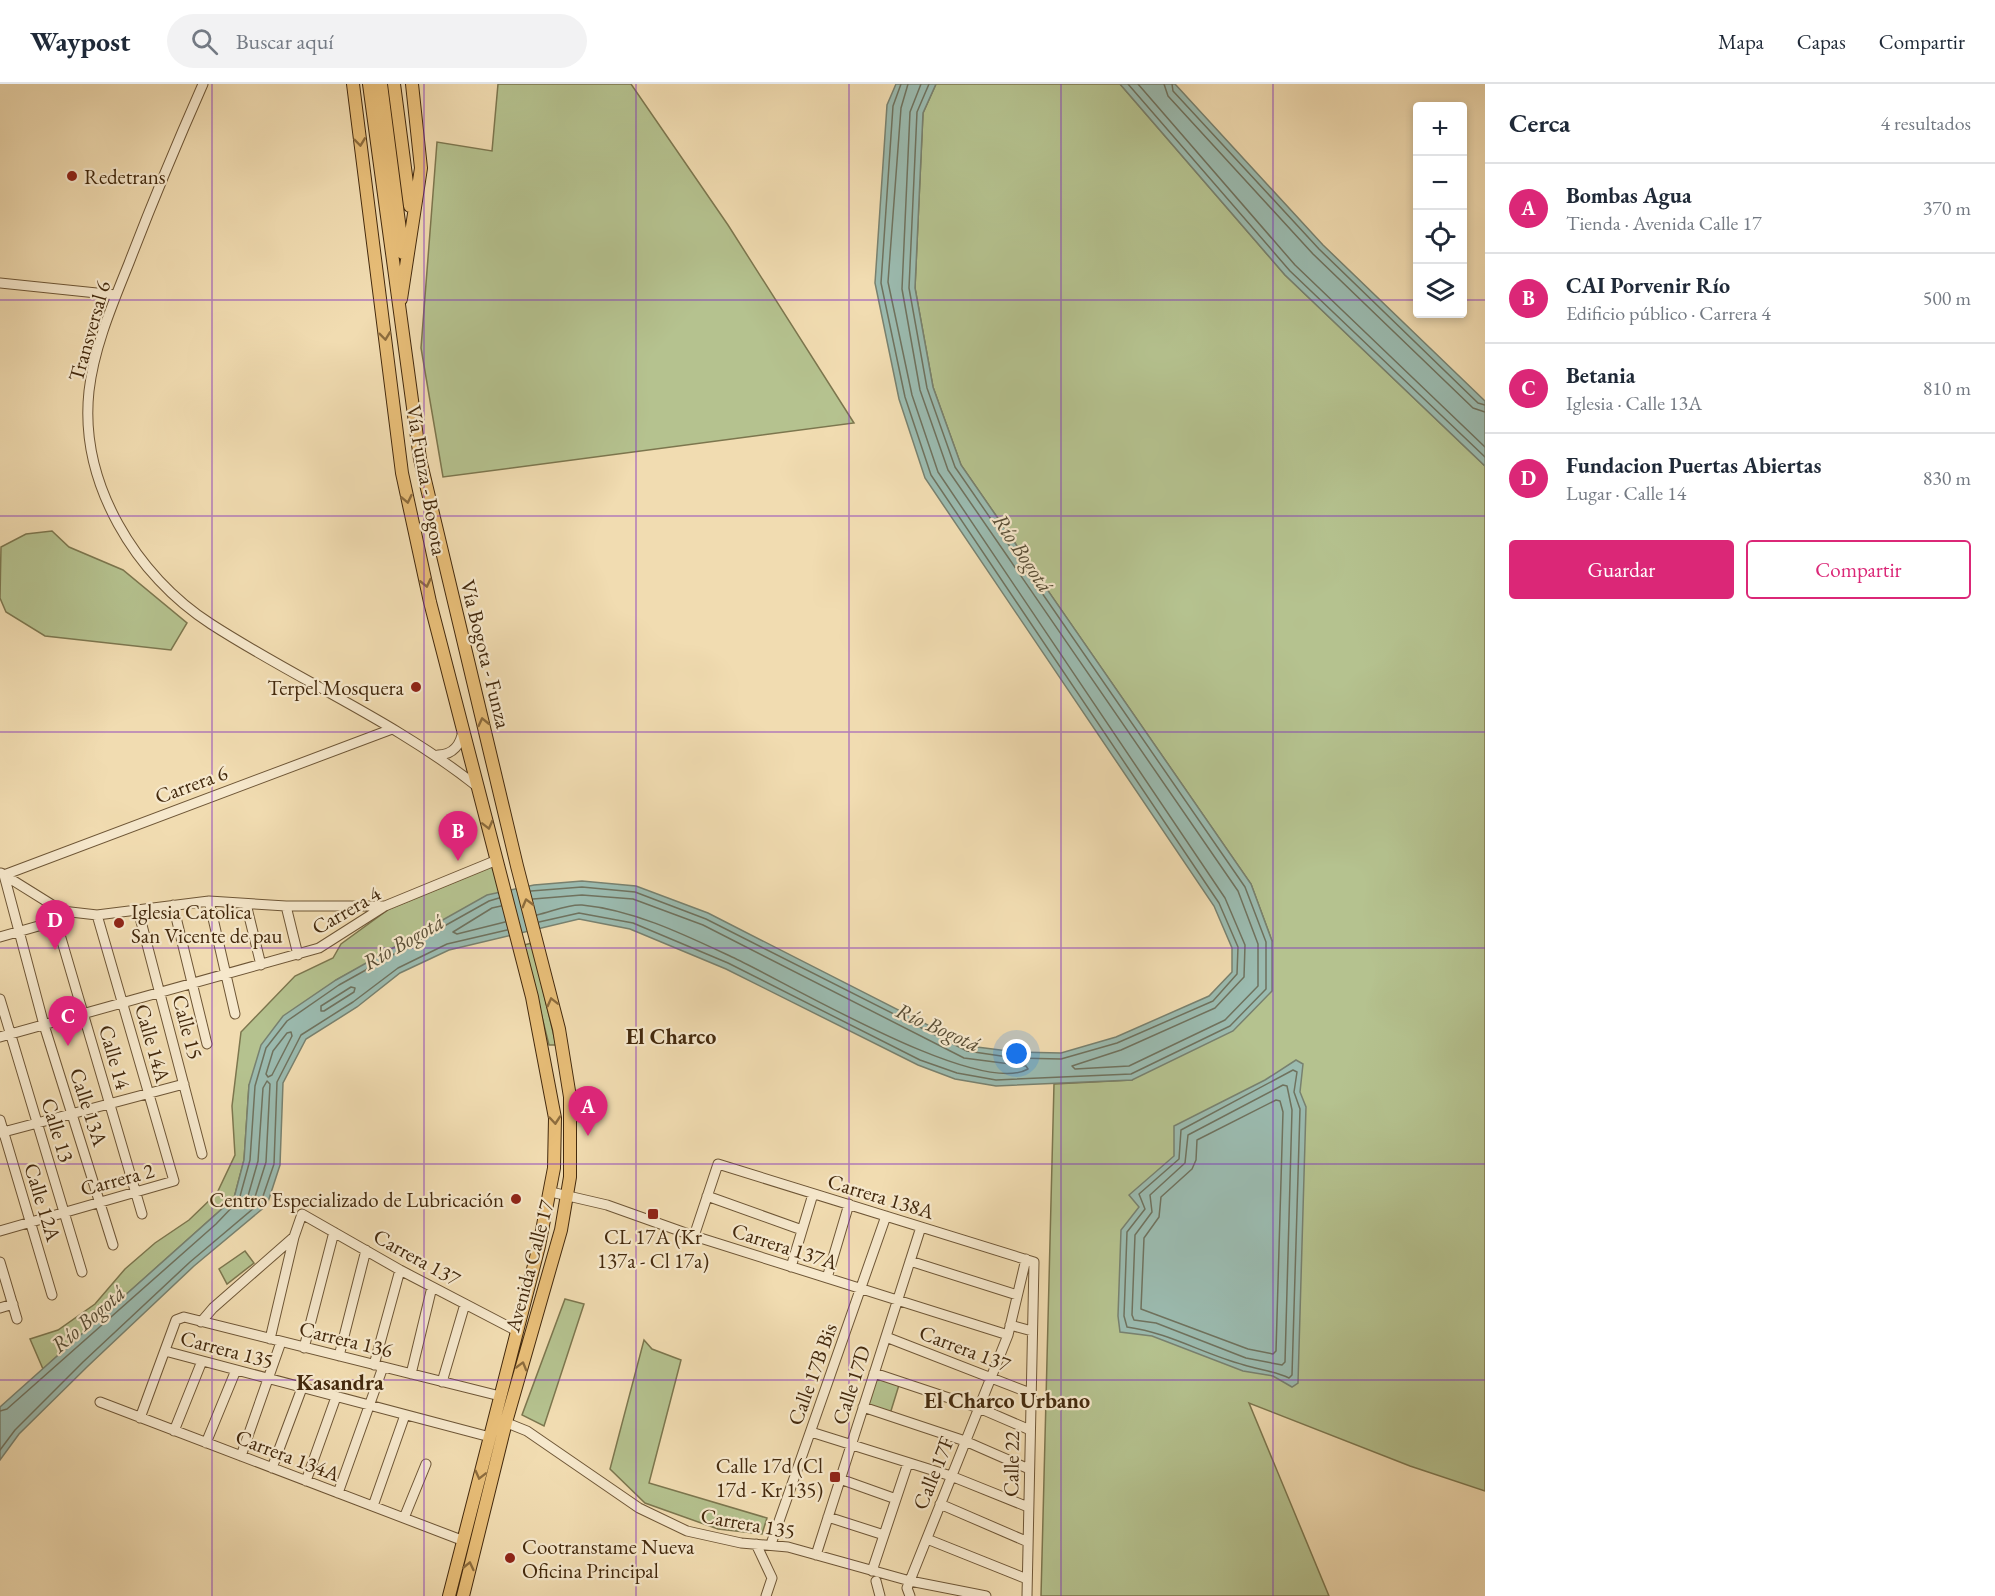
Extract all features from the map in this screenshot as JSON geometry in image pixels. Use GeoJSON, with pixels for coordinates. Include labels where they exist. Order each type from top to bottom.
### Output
{"type":"FeatureCollection","features":[{"type":"Feature","properties":{"kind":"main road","name":"Vía Funza - Bogota"},"geometry":{"type":"LineString","coordinates":[[353,84],[402,473],[413,526],[518,945]]}},
{"type":"Feature","properties":{"kind":"main road","name":"Vía Bogota - Funza"},"geometry":{"type":"LineString","coordinates":[[369,84],[420,459],[433,522],[536,941]]}},
{"type":"Feature","properties":{"kind":"main road","name":"Vía Bogota - Funza"},"geometry":{"type":"LineString","coordinates":[[375,84],[402,294]]}},
{"type":"Feature","properties":{"kind":"main road","name":"Vía Bogota - Funza"},"geometry":{"type":"LineString","coordinates":[[381,84],[405,269]]}},
{"type":"Feature","properties":{"kind":"main road","name":"Vía Bogota - Funza"},"geometry":{"type":"LineString","coordinates":[[388,84],[409,242]]}},
{"type":"Feature","properties":{"kind":"main road","name":"Vía Bogota - Funza"},"geometry":{"type":"LineString","coordinates":[[394,84],[412,222]]}},
{"type":"Feature","properties":{"kind":"main road","name":"Vía Bogota - Funza"},"geometry":{"type":"LineString","coordinates":[[400,84],[415,199]]}},
{"type":"Feature","properties":{"kind":"main road","name":"Vía Bogota - Funza"},"geometry":{"type":"LineString","coordinates":[[406,84],[419,180]]}},
{"type":"Feature","properties":{"kind":"main road","name":"Vía Bogota - Funza"},"geometry":{"type":"LineString","coordinates":[[400,309],[421,155],[412,84]]}},
{"type":"Feature","properties":{"kind":"main road"},"geometry":{"type":"LineString","coordinates":[[413,526],[433,522]]}},
{"type":"Feature","properties":{"kind":"main road","name":"Avenida Calle 17"},"geometry":{"type":"LineString","coordinates":[[463,1596],[500,1420],[553,1263],[568,1196],[571,1141],[564,1059],[536,941]]}},
{"type":"Feature","properties":{"kind":"main road","name":"Avenida Calle 17"},"geometry":{"type":"LineString","coordinates":[[449,1596],[490,1437],[500,1420],[500,1396],[551,1192],[556,1133],[546,1062],[518,945]]}},
{"type":"Feature","properties":{"kind":"main road"},"geometry":{"type":"LineString","coordinates":[[546,1062],[564,1059]]}},
{"type":"Feature","properties":{"kind":"street","name":"Transversal 6"},"geometry":{"type":"LineString","coordinates":[[203,84],[162,177],[116,295],[94,367],[89,423],[94,458],[104,490],[130,545],[156,578],[206,621],[438,755],[478,788]]}},
{"type":"Feature","properties":{"kind":"street"},"geometry":{"type":"LineString","coordinates":[[0,283],[116,295]]}},
{"type":"Feature","properties":{"kind":"street"},"geometry":{"type":"LineString","coordinates":[[438,755],[449,753],[458,745],[463,727]]}},
{"type":"Feature","properties":{"kind":"street","name":"Carrera 6"},"geometry":{"type":"LineString","coordinates":[[2,874],[392,729]]}},
{"type":"Feature","properties":{"kind":"street","name":"Carrera 4"},"geometry":{"type":"LineString","coordinates":[[0,1037],[298,955],[334,941],[385,906],[497,860]]}},
{"type":"Feature","properties":{"kind":"street"},"geometry":{"type":"LineString","coordinates":[[2,874],[62,911],[72,914],[97,915],[208,901],[286,906],[385,906]]}},
{"type":"Feature","properties":{"kind":"street","name":"Calle 13A"},"geometry":{"type":"LineString","coordinates":[[2,874],[44,1025],[113,1245]]}},
{"type":"Feature","properties":{"kind":"street"},"geometry":{"type":"LineString","coordinates":[[208,901],[235,1014]]}},
{"type":"Feature","properties":{"kind":"street"},"geometry":{"type":"LineString","coordinates":[[246,903],[261,965]]}},
{"type":"Feature","properties":{"kind":"street"},"geometry":{"type":"LineString","coordinates":[[173,906],[207,1044]]}},
{"type":"Feature","properties":{"kind":"street"},"geometry":{"type":"LineString","coordinates":[[286,906],[298,955]]}},
{"type":"Feature","properties":{"kind":"street","name":"Calle 15"},"geometry":{"type":"LineString","coordinates":[[138,910],[202,1154]]}},
{"type":"Feature","properties":{"kind":"street"},"geometry":{"type":"LineString","coordinates":[[0,937],[56,921],[62,911]]}},
{"type":"Feature","properties":{"kind":"street","name":"Calle 14A"},"geometry":{"type":"LineString","coordinates":[[97,915],[174,1181]]}},
{"type":"Feature","properties":{"kind":"street","name":"Calle 14"},"geometry":{"type":"LineString","coordinates":[[56,921],[142,1214]]}},
{"type":"Feature","properties":{"kind":"street","name":"Calle 13"},"geometry":{"type":"LineString","coordinates":[[0,999],[82,1272]]}},
{"type":"Feature","properties":{"kind":"street"},"geometry":{"type":"LineString","coordinates":[[2,1133],[184,1084]]}},
{"type":"Feature","properties":{"kind":"street","name":"Calle 12A"},"geometry":{"type":"LineString","coordinates":[[0,1120],[52,1295]]}},
{"type":"Feature","properties":{"kind":"street","name":"Carrera 138A"},"geometry":{"type":"LineString","coordinates":[[707,1196],[718,1164],[1030,1260]]}},
{"type":"Feature","properties":{"kind":"street","name":"Carrera 2"},"geometry":{"type":"LineString","coordinates":[[0,1231],[174,1181]]}},
{"type":"Feature","properties":{"kind":"street","name":"Carrera 137A"},"geometry":{"type":"LineString","coordinates":[[551,1192],[606,1205],[694,1236],[1008,1335]]}},
{"type":"Feature","properties":{"kind":"street"},"geometry":{"type":"LineString","coordinates":[[791,1267],[813,1194]]}},
{"type":"Feature","properties":{"kind":"street"},"geometry":{"type":"LineString","coordinates":[[694,1236],[707,1196],[802,1230]]}},
{"type":"Feature","properties":{"kind":"street"},"geometry":{"type":"LineString","coordinates":[[827,1278],[849,1204]]}},
{"type":"Feature","properties":{"kind":"street","name":"Carrera 137"},"geometry":{"type":"LineString","coordinates":[[294,1237],[301,1214],[400,1270],[517,1331]]}},
{"type":"Feature","properties":{"kind":"street","name":"Calle 17B Bis"},"geometry":{"type":"LineString","coordinates":[[771,1544],[886,1216]]}},
{"type":"Feature","properties":{"kind":"street","name":"Calle 17D"},"geometry":{"type":"LineString","coordinates":[[816,1555],[921,1227]]}},
{"type":"Feature","properties":{"kind":"street"},"geometry":{"type":"LineString","coordinates":[[304,1347],[334,1232]]}},
{"type":"Feature","properties":{"kind":"street"},"geometry":{"type":"LineString","coordinates":[[201,1322],[213,1308],[294,1237]]}},
{"type":"Feature","properties":{"kind":"street"},"geometry":{"type":"LineString","coordinates":[[270,1339],[294,1237]]}},
{"type":"Feature","properties":{"kind":"street"},"geometry":{"type":"LineString","coordinates":[[339,1356],[366,1250]]}},
{"type":"Feature","properties":{"kind":"street","name":"Calle 17F"},"geometry":{"type":"LineString","coordinates":[[910,1596],[907,1588],[1008,1335],[1017,1295],[1030,1260]]}},
{"type":"Feature","properties":{"kind":"street","name":"Calle 22"},"geometry":{"type":"LineString","coordinates":[[1027,1596],[1032,1331],[1030,1260]]}},
{"type":"Feature","properties":{"kind":"street"},"geometry":{"type":"LineString","coordinates":[[910,1261],[1017,1295]]}},
{"type":"Feature","properties":{"kind":"street"},"geometry":{"type":"LineString","coordinates":[[1,1266],[17,1319]]}},
{"type":"Feature","properties":{"kind":"street"},"geometry":{"type":"LineString","coordinates":[[338,1493],[371,1406],[400,1270]]}},
{"type":"Feature","properties":{"kind":"street"},"geometry":{"type":"LineString","coordinates":[[411,1374],[432,1287]]}},
{"type":"Feature","properties":{"kind":"street"},"geometry":{"type":"LineString","coordinates":[[0,1308],[13,1304]]}},
{"type":"Feature","properties":{"kind":"street"},"geometry":{"type":"LineString","coordinates":[[442,1382],[465,1304]]}},
{"type":"Feature","properties":{"kind":"street","name":"Carrera 136"},"geometry":{"type":"LineString","coordinates":[[165,1351],[176,1320],[184,1317],[500,1396]]}},
{"type":"Feature","properties":{"kind":"street"},"geometry":{"type":"LineString","coordinates":[[1010,1324],[1032,1331]]}},
{"type":"Feature","properties":{"kind":"street","name":"Carrera 137"},"geometry":{"type":"LineString","coordinates":[[885,1337],[1030,1393]]}},
{"type":"Feature","properties":{"kind":"street"},"geometry":{"type":"LineString","coordinates":[[241,1456],[280,1342]]}},
{"type":"Feature","properties":{"kind":"street"},"geometry":{"type":"LineString","coordinates":[[140,1418],[165,1351]]}},
{"type":"Feature","properties":{"kind":"street","name":"Carrera 135"},"geometry":{"type":"LineString","coordinates":[[165,1351],[490,1437]]}},
{"type":"Feature","properties":{"kind":"street"},"geometry":{"type":"LineString","coordinates":[[174,1431],[202,1361]]}},
{"type":"Feature","properties":{"kind":"street"},"geometry":{"type":"LineString","coordinates":[[206,1443],[236,1370]]}},
{"type":"Feature","properties":{"kind":"street"},"geometry":{"type":"LineString","coordinates":[[874,1373],[979,1407],[1030,1430]]}},
{"type":"Feature","properties":{"kind":"street"},"geometry":{"type":"LineString","coordinates":[[272,1468],[302,1388]]}},
{"type":"Feature","properties":{"kind":"street"},"geometry":{"type":"LineString","coordinates":[[306,1481],[336,1397]]}},
{"type":"Feature","properties":{"kind":"street","name":"Carrera 134A"},"geometry":{"type":"LineString","coordinates":[[100,1402],[464,1541]]}},
{"type":"Feature","properties":{"kind":"street"},"geometry":{"type":"LineString","coordinates":[[863,1407],[965,1442],[1029,1469]]}},
{"type":"Feature","properties":{"kind":"street"},"geometry":{"type":"LineString","coordinates":[[372,1506],[405,1415]]}},
{"type":"Feature","properties":{"kind":"street","name":"Carrera 135"},"geometry":{"type":"LineString","coordinates":[[500,1420],[527,1431],[632,1503],[670,1524],[706,1536],[756,1544],[771,1544],[910,1581],[986,1596]]}},
{"type":"Feature","properties":{"kind":"street"},"geometry":{"type":"LineString","coordinates":[[811,1432],[951,1476],[1028,1507]]}},
{"type":"Feature","properties":{"kind":"street"},"geometry":{"type":"LineString","coordinates":[[872,1571],[908,1462]]}},
{"type":"Feature","properties":{"kind":"street"},"geometry":{"type":"LineString","coordinates":[[404,1518],[426,1464]]}},
{"type":"Feature","properties":{"kind":"street"},"geometry":{"type":"LineString","coordinates":[[840,1479],[896,1499]]}},
{"type":"Feature","properties":{"kind":"street"},"geometry":{"type":"LineString","coordinates":[[940,1504],[1028,1542]]}},
{"type":"Feature","properties":{"kind":"street"},"geometry":{"type":"LineString","coordinates":[[828,1517],[884,1535]]}},
{"type":"Feature","properties":{"kind":"street"},"geometry":{"type":"LineString","coordinates":[[927,1539],[1027,1579]]}},
{"type":"Feature","properties":{"kind":"street"},"geometry":{"type":"LineString","coordinates":[[756,1544],[772,1578],[766,1596]]}},
{"type":"Feature","properties":{"kind":"street"},"geometry":{"type":"LineString","coordinates":[[876,1581],[880,1596]]}},
{"type":"Feature","properties":{"kind":"green space"},"geometry":{"type":"Polygon","coordinates":[[[498,84],[631,84],[728,225],[854,423],[443,477],[421,348],[437,142],[492,151],[498,84]]]}},
{"type":"Feature","properties":{"kind":"green space"},"geometry":{"type":"Polygon","coordinates":[[[936,84],[1120,84],[1285,275],[1485,466],[1485,1491],[1410,1466],[1249,1403],[1329,1596],[1041,1596],[1054,1084],[1132,1080],[1272,941],[1251,884],[961,465],[933,387],[915,288],[923,113],[936,84]]]}},
{"type":"Feature","properties":{"kind":"green space"},"geometry":{"type":"Polygon","coordinates":[[[52,531],[69,547],[123,570],[187,623],[171,650],[45,636],[6,612],[0,598],[1,547],[26,534],[52,531]]]}},
{"type":"Feature","properties":{"kind":"green space"},"geometry":{"type":"Polygon","coordinates":[[[493,866],[500,892],[336,980],[249,1085],[244,1160],[234,1198],[43,1369],[30,1339],[58,1330],[95,1304],[125,1269],[155,1243],[189,1220],[217,1193],[235,1155],[232,1106],[241,1032],[295,976],[333,958],[341,944],[389,909],[493,866]]]}},
{"type":"Feature","properties":{"kind":"green space"},"geometry":{"type":"Polygon","coordinates":[[[532,943],[556,1045],[549,1045],[524,945],[532,943]]]}},
{"type":"Feature","properties":{"kind":"green space"},"geometry":{"type":"Polygon","coordinates":[[[245,1251],[254,1263],[227,1284],[219,1269],[245,1251]]]}},
{"type":"Feature","properties":{"kind":"green space"},"geometry":{"type":"Polygon","coordinates":[[[565,1299],[584,1304],[544,1426],[522,1415],[565,1299]]]}},
{"type":"Feature","properties":{"kind":"green space"},"geometry":{"type":"Polygon","coordinates":[[[644,1340],[652,1349],[681,1360],[649,1483],[767,1518],[762,1534],[718,1529],[645,1503],[610,1469],[644,1340]]]}},
{"type":"Feature","properties":{"kind":"green space"},"geometry":{"type":"Polygon","coordinates":[[[875,1377],[899,1385],[890,1414],[866,1406],[875,1377]]]}},
{"type":"Feature","properties":{"kind":"water"},"geometry":{"type":"Polygon","coordinates":[[[896,84],[936,84],[923,113],[915,288],[933,387],[961,465],[1251,884],[1272,941],[1272,991],[1233,1031],[1132,1080],[996,1086],[955,1079],[918,1065],[726,969],[630,929],[579,919],[449,950],[400,973],[357,1007],[306,1039],[283,1083],[280,1165],[267,1205],[194,1266],[88,1366],[19,1434],[0,1460],[0,1407],[234,1198],[244,1160],[249,1085],[261,1045],[283,1016],[336,980],[487,895],[534,885],[582,881],[636,886],[708,913],[969,1046],[1016,1052],[1061,1053],[1116,1037],[1209,996],[1232,972],[1232,948],[1214,906],[925,478],[899,399],[875,283],[887,105],[896,84]]]}},
{"type":"Feature","properties":{"kind":"water"},"geometry":{"type":"Polygon","coordinates":[[[1120,84],[1175,84],[1323,245],[1485,401],[1485,466],[1285,275],[1120,84]]]}},
{"type":"Feature","properties":{"kind":"water"},"geometry":{"type":"Polygon","coordinates":[[[1296,1060],[1303,1064],[1300,1092],[1306,1107],[1298,1383],[1292,1387],[1273,1376],[1243,1371],[1152,1336],[1120,1332],[1118,1316],[1121,1230],[1139,1207],[1129,1195],[1174,1156],[1174,1126],[1265,1080],[1296,1060]]]}},
{"type":"Feature","properties":{"kind":"place","name":"Redetrans"},"geometry":{"type":"Point","coordinates":[72,176]}},
{"type":"Feature","properties":{"kind":"place","name":"Terpel Mosquera"},"geometry":{"type":"Point","coordinates":[416,687]}},
{"type":"Feature","properties":{"kind":"place","name":"CAI Porvenir Río"},"geometry":{"type":"Point","coordinates":[458,861]}},
{"type":"Feature","properties":{"kind":"place","name":"Iglesia Catolica San Vicente de pau"},"geometry":{"type":"Point","coordinates":[119,923]}},
{"type":"Feature","properties":{"kind":"place","name":"Fundacion Puertas Abiertas"},"geometry":{"type":"Point","coordinates":[55,950]}},
{"type":"Feature","properties":{"kind":"place","name":"Betania"},"geometry":{"type":"Point","coordinates":[68,1046]}},
{"type":"Feature","properties":{"kind":"place","name":"Bombas Agua"},"geometry":{"type":"Point","coordinates":[588,1136]}},
{"type":"Feature","properties":{"kind":"place","name":"Centro Especializado de Lubricación"},"geometry":{"type":"Point","coordinates":[516,1199]}},
{"type":"Feature","properties":{"kind":"place","name":"CL 17A (Kr 137a - Cl 17a)"},"geometry":{"type":"Point","coordinates":[653,1214]}},
{"type":"Feature","properties":{"kind":"place","name":"Calle 17d (Cl 17d - Kr 135)"},"geometry":{"type":"Point","coordinates":[835,1477]}},
{"type":"Feature","properties":{"kind":"place","name":"Cootranstame Nueva Oficina Principal"},"geometry":{"type":"Point","coordinates":[510,1558]}},
{"type":"Feature","properties":{"kind":"district","name":"El Charco"},"geometry":{"type":"Point","coordinates":[671,1036]}},
{"type":"Feature","properties":{"kind":"district","name":"Kasandra"},"geometry":{"type":"Point","coordinates":[340,1382]}},
{"type":"Feature","properties":{"kind":"district","name":"El Charco Urbano"},"geometry":{"type":"Point","coordinates":[1007,1400]}},
{"type":"Feature","properties":{"kind":"water label","name":"Río Bogotá"},"geometry":{"type":"Point","coordinates":[1023,553]}},
{"type":"Feature","properties":{"kind":"water label","name":"Río Bogotá"},"geometry":{"type":"Point","coordinates":[403,942]}},
{"type":"Feature","properties":{"kind":"water label","name":"Río Bogotá"},"geometry":{"type":"Point","coordinates":[938,1027]}},
{"type":"Feature","properties":{"kind":"water label","name":"Río Bogotá"},"geometry":{"type":"Point","coordinates":[88,1319]}}]}
